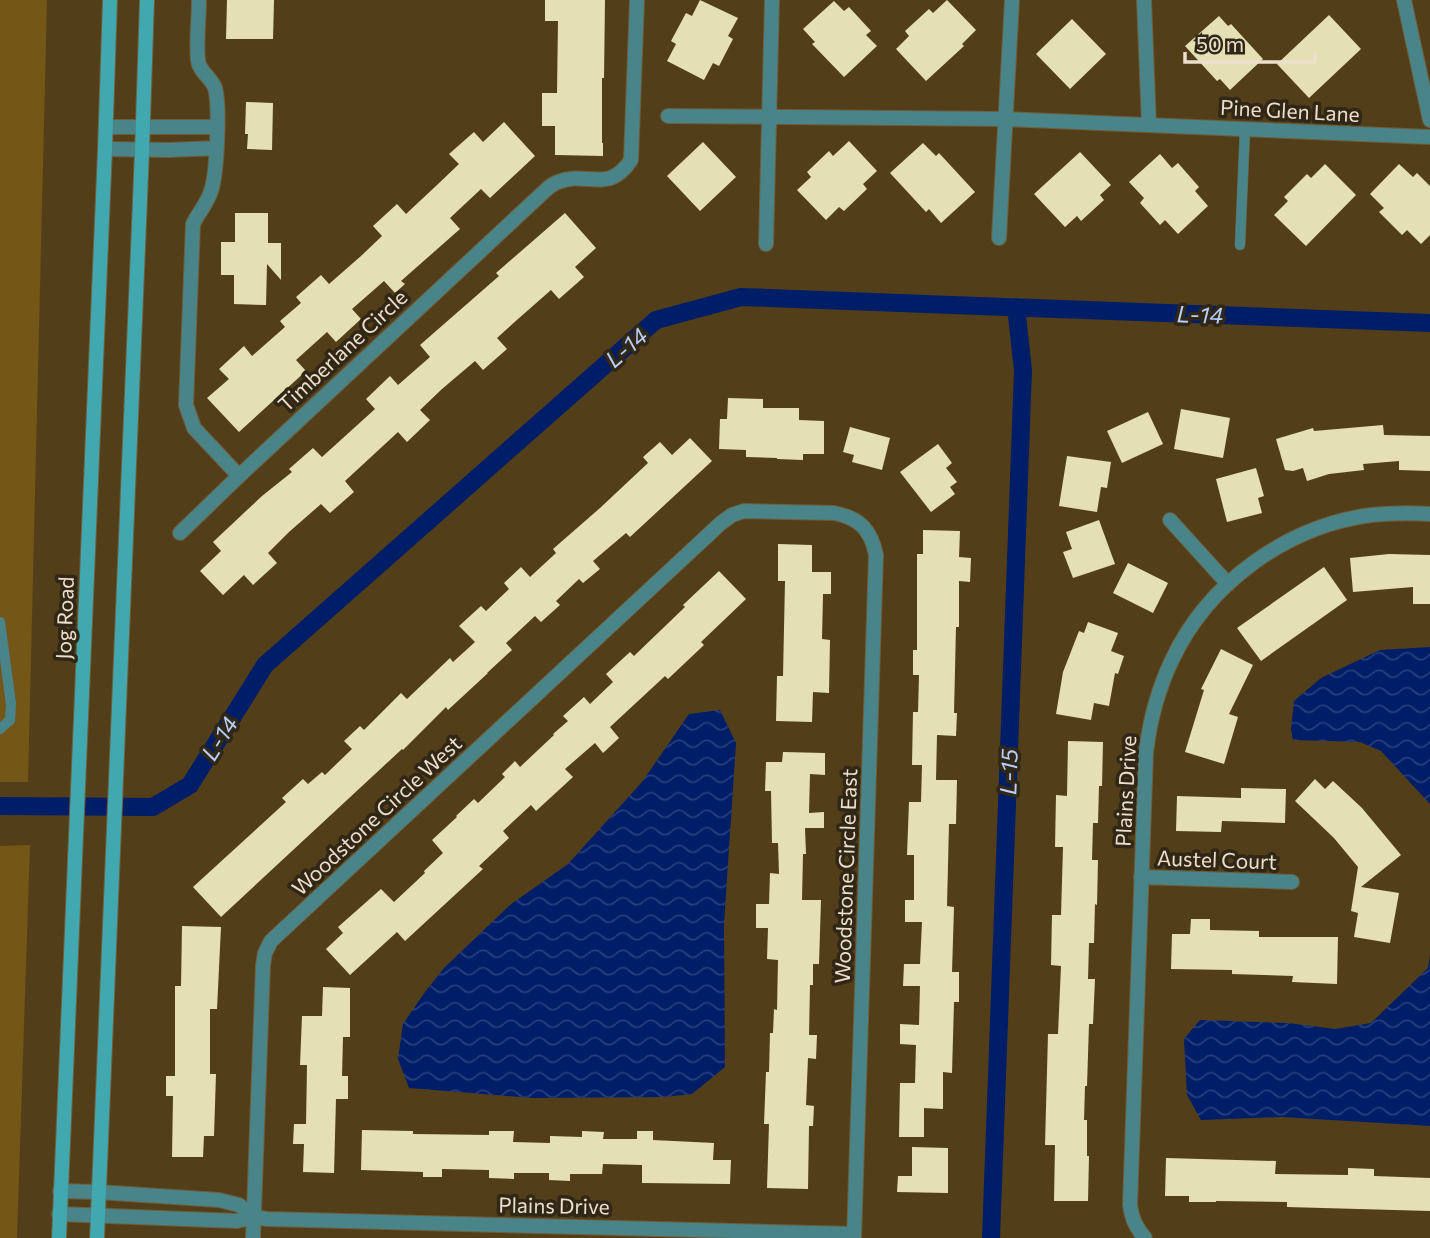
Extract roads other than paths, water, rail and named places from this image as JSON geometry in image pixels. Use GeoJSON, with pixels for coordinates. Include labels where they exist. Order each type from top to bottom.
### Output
{"type":"FeatureCollection","features":[{"type":"Feature","properties":{"kind":"main road","name":"Jog Road"},"geometry":{"type":"LineString","coordinates":[[59,1238],[106,149],[110,0]]}},
{"type":"Feature","properties":{"kind":"main road"},"geometry":{"type":"LineString","coordinates":[[97,1238],[147,0]]}},
{"type":"Feature","properties":{"kind":"street"},"geometry":{"type":"LineString","coordinates":[[200,0],[199,65],[214,87],[216,96],[217,148],[212,191],[193,224],[186,405],[194,428],[239,476]]}},
{"type":"Feature","properties":{"kind":"street","name":"Timberlane Circle"},"geometry":{"type":"LineString","coordinates":[[180,533],[548,188],[558,181],[601,180],[613,178],[624,171],[631,160],[637,0]]}},
{"type":"Feature","properties":{"kind":"street"},"geometry":{"type":"LineString","coordinates":[[766,244],[772,0]]}},
{"type":"Feature","properties":{"kind":"street"},"geometry":{"type":"LineString","coordinates":[[999,238],[1012,0]]}},
{"type":"Feature","properties":{"kind":"street"},"geometry":{"type":"LineString","coordinates":[[1144,0],[1149,125]]}},
{"type":"Feature","properties":{"kind":"street"},"geometry":{"type":"LineString","coordinates":[[1404,0],[1430,120]]}},
{"type":"Feature","properties":{"kind":"street","name":"Pine Glen Lane"},"geometry":{"type":"LineString","coordinates":[[668,116],[1006,119],[1430,137]]}},
{"type":"Feature","properties":{"kind":"street"},"geometry":{"type":"LineString","coordinates":[[106,127],[216,127]]}},
{"type":"Feature","properties":{"kind":"street"},"geometry":{"type":"LineString","coordinates":[[106,149],[142,151],[217,148]]}},
{"type":"Feature","properties":{"kind":"street","name":"Woodstone Circle West"},"geometry":{"type":"LineString","coordinates":[[253,1238],[263,965],[271,941],[728,518],[744,511],[846,515],[858,521]]}},
{"type":"Feature","properties":{"kind":"street","name":"Plains Drive"},"geometry":{"type":"LineString","coordinates":[[1146,1238],[1137,1229],[1130,1205],[1146,752],[1158,692],[1172,658],[1191,626],[1214,598],[1249,566],[1279,546],[1312,531],[1347,520],[1371,515],[1430,514]]}},
{"type":"Feature","properties":{"kind":"street"},"geometry":{"type":"LineString","coordinates":[[1170,520],[1228,583]]}},
{"type":"Feature","properties":{"kind":"street","name":"Woodstone Circle East"},"geometry":{"type":"LineString","coordinates":[[854,1236],[876,555],[874,542],[858,521]]}},
{"type":"Feature","properties":{"kind":"street","name":"Austel Court"},"geometry":{"type":"LineString","coordinates":[[1141,877],[1292,882]]}},
{"type":"Feature","properties":{"kind":"street","name":"Plains Drive"},"geometry":{"type":"LineString","coordinates":[[60,1191],[219,1200],[239,1205],[254,1217]]}},
{"type":"Feature","properties":{"kind":"street","name":"Plains Drive"},"geometry":{"type":"LineString","coordinates":[[59,1214],[237,1222],[254,1217],[854,1236]]}},
{"type":"Feature","properties":{"kind":"lane"},"geometry":{"type":"LineString","coordinates":[[1240,245],[1245,129]]}},
{"type":"Feature","properties":{"kind":"lane"},"geometry":{"type":"LineString","coordinates":[[0,622],[11,704],[10,720],[0,729]]}},
{"type":"Feature","properties":{"kind":"water"},"geometry":{"type":"Polygon","coordinates":[[[1430,647],[1430,804],[1381,751],[1360,742],[1293,740],[1291,729],[1294,701],[1321,678],[1380,650],[1430,647]]]}},
{"type":"Feature","properties":{"kind":"water"},"geometry":{"type":"Polygon","coordinates":[[[720,710],[736,743],[724,924],[725,1067],[692,1094],[664,1097],[532,1098],[409,1088],[398,1059],[403,1024],[444,968],[510,905],[568,864],[642,782],[689,714],[720,710]]]}},
{"type":"Feature","properties":{"kind":"water"},"geometry":{"type":"Polygon","coordinates":[[[1430,955],[1430,1126],[1282,1117],[1201,1120],[1187,1095],[1184,1039],[1200,1020],[1288,1023],[1335,1029],[1371,1023],[1428,968],[1430,955]]]}},
{"type":"Feature","properties":{"kind":"waterway","name":"L-14"},"geometry":{"type":"LineString","coordinates":[[0,806],[153,807],[190,785],[265,665],[656,320],[741,297],[1430,323]]}},
{"type":"Feature","properties":{"kind":"waterway","name":"L-15"},"geometry":{"type":"LineString","coordinates":[[991,1238],[1023,370],[1016,307]]}}]}
